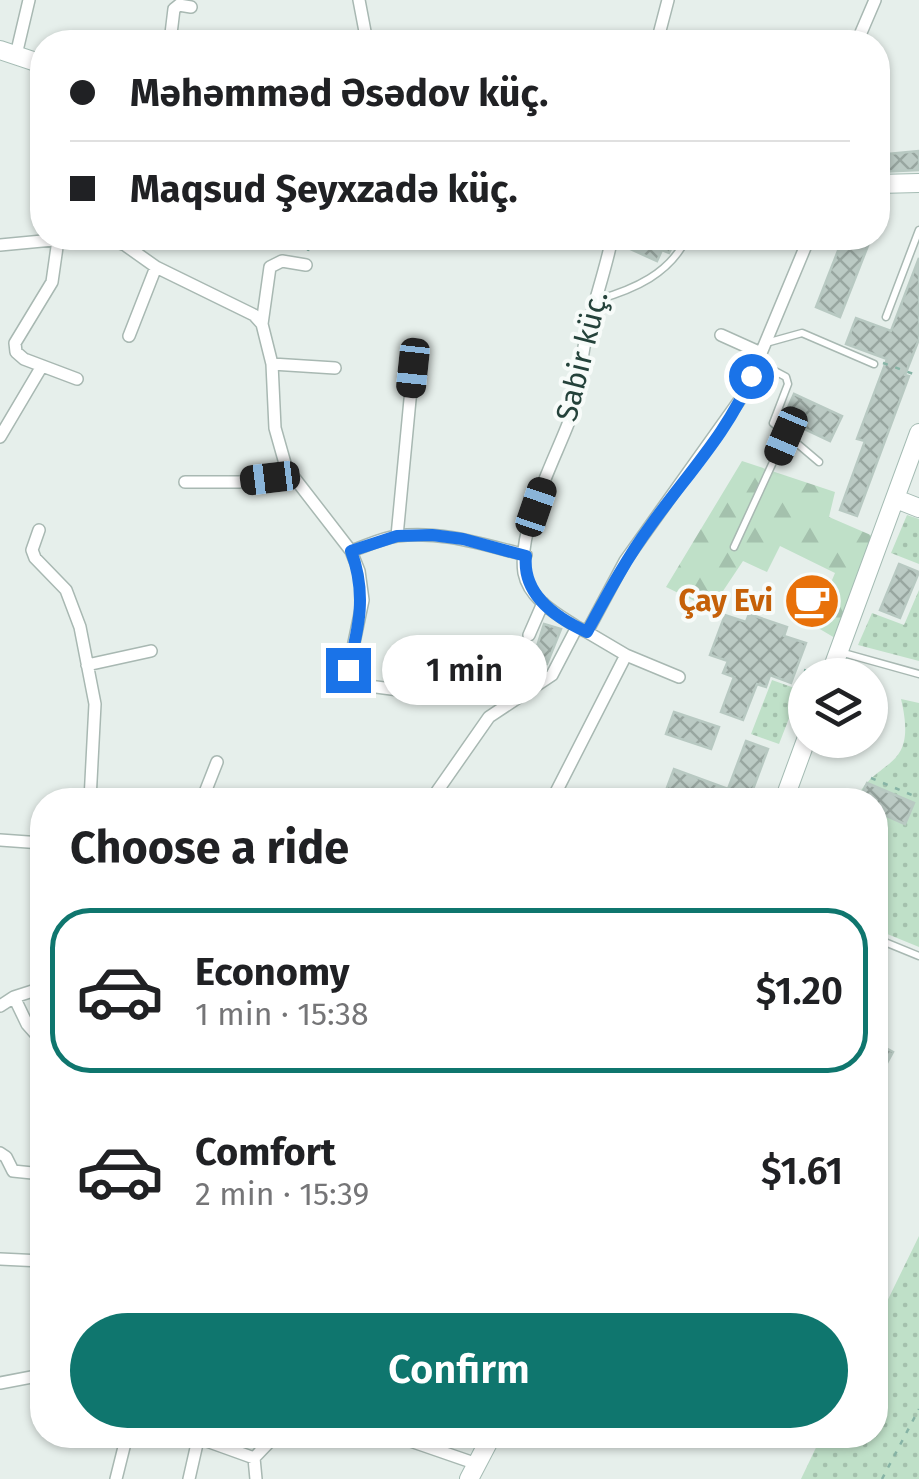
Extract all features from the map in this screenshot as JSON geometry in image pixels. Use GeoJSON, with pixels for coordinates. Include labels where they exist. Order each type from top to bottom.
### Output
{"type":"FeatureCollection","features":[{"type":"Feature","properties":{"kind":"main road"},"geometry":{"type":"LineString","coordinates":[[890,184],[919,183]]}},
{"type":"Feature","properties":{"kind":"main road"},"geometry":{"type":"LineString","coordinates":[[836,658],[919,433]]}},
{"type":"Feature","properties":{"kind":"main road"},"geometry":{"type":"LineString","coordinates":[[896,499],[919,508]]}},
{"type":"Feature","properties":{"kind":"main road"},"geometry":{"type":"LineString","coordinates":[[788,788],[799,758]]}},
{"type":"Feature","properties":{"kind":"main road"},"geometry":{"type":"LineString","coordinates":[[473,1472],[485,1448]]}},
{"type":"Feature","properties":{"kind":"street"},"geometry":{"type":"LineString","coordinates":[[8,52],[29,0]]}},
{"type":"Feature","properties":{"kind":"street"},"geometry":{"type":"LineString","coordinates":[[660,30],[668,0]]}},
{"type":"Feature","properties":{"kind":"street"},"geometry":{"type":"LineString","coordinates":[[863,30],[875,0]]}},
{"type":"Feature","properties":{"kind":"street"},"geometry":{"type":"LineString","coordinates":[[360,1],[365,30]]}},
{"type":"Feature","properties":{"kind":"street"},"geometry":{"type":"LineString","coordinates":[[171,30],[174,9],[178,5],[191,7]]}},
{"type":"Feature","properties":{"kind":"street"},"geometry":{"type":"LineString","coordinates":[[0,246],[30,243]]}},
{"type":"Feature","properties":{"kind":"street"},"geometry":{"type":"LineString","coordinates":[[57,250],[52,282],[16,344],[16,352],[24,359],[76,379]]}},
{"type":"Feature","properties":{"kind":"street"},"geometry":{"type":"LineString","coordinates":[[134,250],[156,268],[254,315],[262,324]]}},
{"type":"Feature","properties":{"kind":"street","name":"Sabir küç."},"geometry":{"type":"LineString","coordinates":[[526,556],[536,507],[574,408],[584,344],[609,250]]}},
{"type":"Feature","properties":{"kind":"street"},"geometry":{"type":"LineString","coordinates":[[439,788],[489,717],[552,675],[625,561],[734,410],[804,250]]}},
{"type":"Feature","properties":{"kind":"street"},"geometry":{"type":"LineString","coordinates":[[306,265],[282,261],[270,267],[262,324],[272,364],[275,428],[286,467],[351,551],[359,572],[362,600],[348,670],[351,679],[361,685],[399,690]]}},
{"type":"Feature","properties":{"kind":"street"},"geometry":{"type":"LineString","coordinates":[[129,336],[156,268]]}},
{"type":"Feature","properties":{"kind":"street"},"geometry":{"type":"LineString","coordinates":[[720,335],[760,352]]}},
{"type":"Feature","properties":{"kind":"street"},"geometry":{"type":"LineString","coordinates":[[272,364],[334,368]]}},
{"type":"Feature","properties":{"kind":"street"},"geometry":{"type":"LineString","coordinates":[[0,437],[42,366]]}},
{"type":"Feature","properties":{"kind":"street"},"geometry":{"type":"LineString","coordinates":[[397,536],[413,368]]}},
{"type":"Feature","properties":{"kind":"street"},"geometry":{"type":"LineString","coordinates":[[185,482],[239,482],[292,476]]}},
{"type":"Feature","properties":{"kind":"street"},"geometry":{"type":"LineString","coordinates":[[40,530],[32,550],[73,604],[95,704],[91,788]]}},
{"type":"Feature","properties":{"kind":"street"},"geometry":{"type":"LineString","coordinates":[[351,551],[397,536],[463,539],[526,556],[524,572],[530,588],[543,603],[626,655],[679,677]]}},
{"type":"Feature","properties":{"kind":"street"},"geometry":{"type":"LineString","coordinates":[[528,635],[543,603]]}},
{"type":"Feature","properties":{"kind":"street"},"geometry":{"type":"LineString","coordinates":[[87,664],[151,651]]}},
{"type":"Feature","properties":{"kind":"street"},"geometry":{"type":"LineString","coordinates":[[558,788],[626,655]]}},
{"type":"Feature","properties":{"kind":"street"},"geometry":{"type":"LineString","coordinates":[[207,788],[217,762]]}},
{"type":"Feature","properties":{"kind":"street"},"geometry":{"type":"LineString","coordinates":[[0,840],[30,842]]}},
{"type":"Feature","properties":{"kind":"street"},"geometry":{"type":"LineString","coordinates":[[0,1006],[30,992]]}},
{"type":"Feature","properties":{"kind":"street"},"geometry":{"type":"LineString","coordinates":[[14,997],[30,1027]]}},
{"type":"Feature","properties":{"kind":"street"},"geometry":{"type":"LineString","coordinates":[[0,1153],[13,1171],[30,1173]]}},
{"type":"Feature","properties":{"kind":"street"},"geometry":{"type":"LineString","coordinates":[[0,1259],[30,1260]]}},
{"type":"Feature","properties":{"kind":"street"},"geometry":{"type":"LineString","coordinates":[[0,1383],[30,1377]]}},
{"type":"Feature","properties":{"kind":"street"},"geometry":{"type":"LineString","coordinates":[[116,1479],[124,1448]]}},
{"type":"Feature","properties":{"kind":"street"},"geometry":{"type":"LineString","coordinates":[[189,1479],[194,1448]]}},
{"type":"Feature","properties":{"kind":"street"},"geometry":{"type":"LineString","coordinates":[[228,1448],[254,1458]]}},
{"type":"Feature","properties":{"kind":"street"},"geometry":{"type":"LineString","coordinates":[[256,1479],[254,1458],[264,1448]]}},
{"type":"Feature","properties":{"kind":"street"},"geometry":{"type":"LineString","coordinates":[[421,1448],[473,1472]]}},
{"type":"Feature","properties":{"kind":"lane"},"geometry":{"type":"LineString","coordinates":[[886,317],[919,230]]}},
{"type":"Feature","properties":{"kind":"lane"},"geometry":{"type":"LineString","coordinates":[[596,300],[622,293],[660,272],[679,250]]}},
{"type":"Feature","properties":{"kind":"lane"},"geometry":{"type":"LineString","coordinates":[[819,462],[773,422],[788,384],[786,377],[760,352],[802,333],[874,364]]}},
{"type":"Feature","properties":{"kind":"lane"},"geometry":{"type":"LineString","coordinates":[[734,547],[786,436]]}},
{"type":"Feature","properties":{"kind":"lane"},"geometry":{"type":"LineString","coordinates":[[838,651],[919,674]]}},
{"type":"Feature","properties":{"kind":"lane"},"geometry":{"type":"LineString","coordinates":[[888,943],[919,956]]}},
{"type":"Feature","properties":{"kind":"path"},"geometry":{"type":"LineString","coordinates":[[306,265],[308,250]]}},
{"type":"Feature","properties":{"kind":"path"},"geometry":{"type":"LineString","coordinates":[[874,364],[919,376]]}},
{"type":"Feature","properties":{"kind":"path"},"geometry":{"type":"LineString","coordinates":[[871,778],[919,798]]}},
{"type":"Feature","properties":{"kind":"path"},"geometry":{"type":"LineString","coordinates":[[882,1479],[919,1409]]}},
{"type":"Feature","properties":{"kind":"green space"},"geometry":{"type":"Polygon","coordinates":[[[742,461],[835,492],[829,517],[873,536],[835,638],[813,625],[835,573],[780,546],[767,572],[743,561],[711,609],[666,587],[742,461]]]}},
{"type":"Feature","properties":{"kind":"green space"},"geometry":{"type":"Polygon","coordinates":[[[907,515],[919,519],[919,564],[891,553],[907,515]]]}},
{"type":"Feature","properties":{"kind":"green space"},"geometry":{"type":"Polygon","coordinates":[[[919,590],[919,661],[858,645],[872,613],[904,625],[919,590]]]}},
{"type":"Feature","properties":{"kind":"green space"},"geometry":{"type":"Polygon","coordinates":[[[772,680],[788,686],[788,721],[779,744],[751,734],[772,680]]]}},
{"type":"Feature","properties":{"kind":"green space"},"geometry":{"type":"Polygon","coordinates":[[[901,699],[919,703],[919,947],[888,934],[888,788],[863,788],[900,752],[905,723],[901,699]]]}},
{"type":"Feature","properties":{"kind":"green space"},"geometry":{"type":"Polygon","coordinates":[[[919,1236],[919,1479],[801,1479],[816,1448],[888,1448],[888,1299],[919,1236]]]}},
{"type":"Feature","properties":{"kind":"building"},"geometry":{"type":"Polygon","coordinates":[[[919,151],[919,170],[890,171],[890,154],[919,151]]]}},
{"type":"Feature","properties":{"kind":"building"},"geometry":{"type":"Polygon","coordinates":[[[632,250],[662,250],[657,261],[632,250]]]}},
{"type":"Feature","properties":{"kind":"building"},"geometry":{"type":"Polygon","coordinates":[[[838,250],[866,250],[840,317],[816,307],[838,250]]]}},
{"type":"Feature","properties":{"kind":"building"},"geometry":{"type":"Polygon","coordinates":[[[919,258],[919,339],[857,516],[840,510],[865,441],[857,439],[887,359],[846,344],[856,318],[891,331],[919,258]]]}},
{"type":"Feature","properties":{"kind":"building"},"geometry":{"type":"Polygon","coordinates":[[[794,394],[842,416],[830,441],[783,419],[794,394]]]}},
{"type":"Feature","properties":{"kind":"building"},"geometry":{"type":"Polygon","coordinates":[[[899,564],[919,572],[900,618],[880,610],[899,564]]]}},
{"type":"Feature","properties":{"kind":"building"},"geometry":{"type":"Polygon","coordinates":[[[749,614],[787,627],[784,636],[806,643],[800,658],[788,658],[788,682],[770,675],[766,687],[757,684],[743,720],[721,712],[734,677],[723,673],[728,661],[710,655],[725,615],[746,622],[749,614]]]}},
{"type":"Feature","properties":{"kind":"building"},"geometry":{"type":"Polygon","coordinates":[[[544,624],[561,629],[547,664],[533,659],[544,624]]]}},
{"type":"Feature","properties":{"kind":"building"},"geometry":{"type":"Polygon","coordinates":[[[674,712],[719,727],[711,749],[666,734],[674,712]]]}},
{"type":"Feature","properties":{"kind":"building"},"geometry":{"type":"Polygon","coordinates":[[[746,741],[768,749],[753,788],[728,788],[746,741]]]}},
{"type":"Feature","properties":{"kind":"building"},"geometry":{"type":"Polygon","coordinates":[[[674,769],[725,788],[667,788],[674,769]]]}},
{"type":"Feature","properties":{"kind":"building"},"geometry":{"type":"Polygon","coordinates":[[[888,792],[914,803],[905,824],[888,817],[888,792]]]}},
{"type":"Feature","properties":{"kind":"place","name":"Çay Evi"},"geometry":{"type":"Point","coordinates":[812,601]}},
{"type":"Feature","properties":{"kind":"route"},"geometry":{"type":"LineString","coordinates":[[348,670],[362,600],[359,572],[351,551],[397,536],[463,539],[526,556],[524,572],[530,588],[543,603],[587,632],[625,561],[719,432],[751,376]]}}]}
